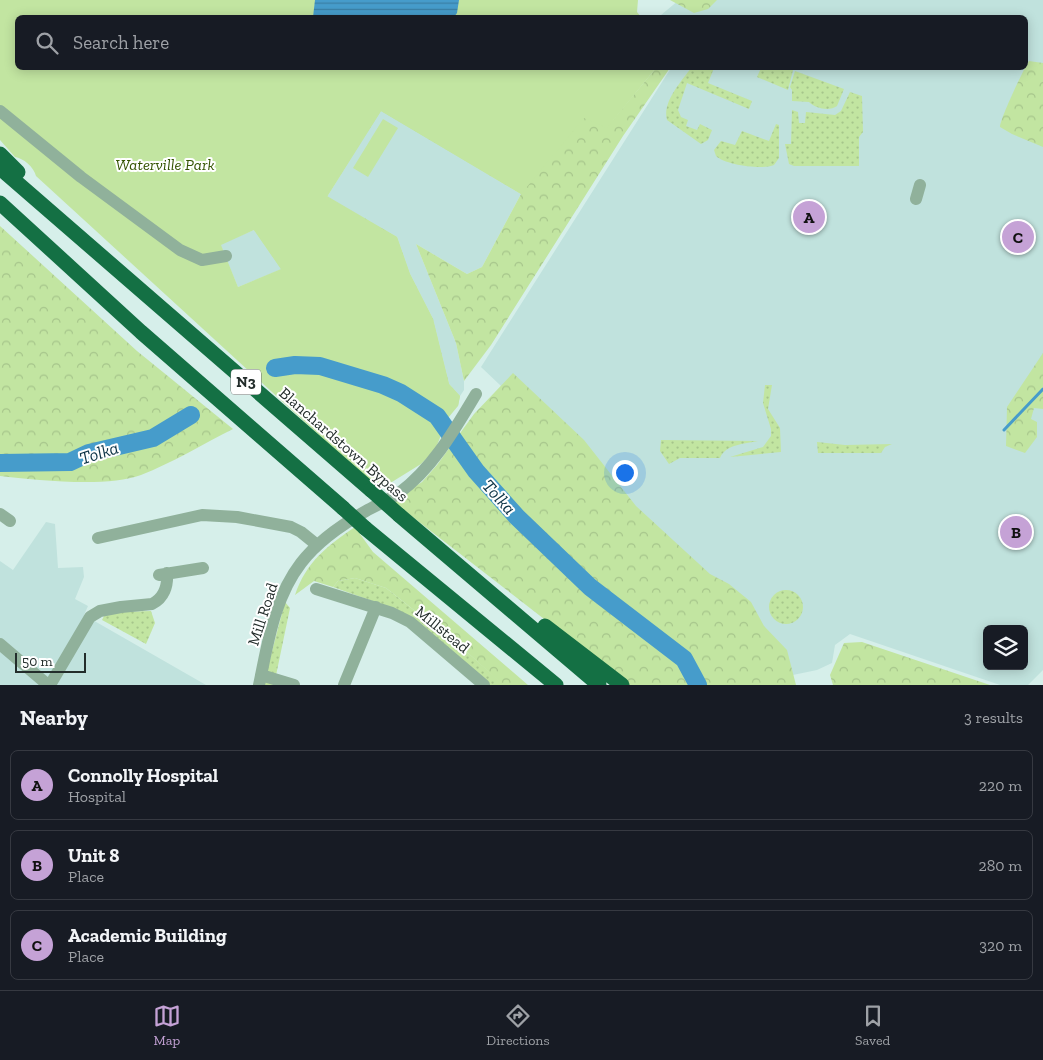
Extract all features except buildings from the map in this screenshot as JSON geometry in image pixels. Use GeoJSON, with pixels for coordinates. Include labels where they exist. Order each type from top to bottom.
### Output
{"type":"FeatureCollection","features":[{"type":"Feature","properties":{"kind":"highway"},"geometry":{"type":"LineString","coordinates":[[0,154],[120,274]]}},
{"type":"Feature","properties":{"kind":"highway","name":"Blanchardstown Bypass"},"geometry":{"type":"LineString","coordinates":[[0,168],[427,539],[599,685]]}},
{"type":"Feature","properties":{"kind":"highway","name":"N3"},"geometry":{"type":"LineString","coordinates":[[0,203],[141,332],[365,528],[556,685]]}},
{"type":"Feature","properties":{"kind":"highway"},"geometry":{"type":"LineString","coordinates":[[0,215],[110,313],[141,332]]}},
{"type":"Feature","properties":{"kind":"highway","name":"N3"},"geometry":{"type":"LineString","coordinates":[[427,539],[474,570],[622,685]]}},
{"type":"Feature","properties":{"kind":"street"},"geometry":{"type":"LineString","coordinates":[[0,111],[102,193],[180,250],[202,260],[212,260],[226,256]]}},
{"type":"Feature","properties":{"kind":"street"},"geometry":{"type":"LineString","coordinates":[[916,198],[920,185]]}},
{"type":"Feature","properties":{"kind":"street","name":"Mill Road"},"geometry":{"type":"LineString","coordinates":[[260,680],[282,596],[301,563],[317,545],[338,527],[404,489],[441,450],[476,394]]}},
{"type":"Feature","properties":{"kind":"street"},"geometry":{"type":"LineString","coordinates":[[104,537],[192,516],[216,515],[290,527],[317,545]]}},
{"type":"Feature","properties":{"kind":"street"},"geometry":{"type":"LineString","coordinates":[[0,644],[49,685],[90,617],[100,611],[152,604],[159,600],[166,586],[163,574],[203,568]]}},
{"type":"Feature","properties":{"kind":"street","name":"Millstead"},"geometry":{"type":"LineString","coordinates":[[316,589],[392,612],[416,626],[484,685]]}},
{"type":"Feature","properties":{"kind":"street"},"geometry":{"type":"LineString","coordinates":[[344,685],[376,607]]}},
{"type":"Feature","properties":{"kind":"street"},"geometry":{"type":"LineString","coordinates":[[260,680],[294,685]]}},
{"type":"Feature","properties":{"kind":"shaded area"},"geometry":{"type":"Polygon","coordinates":[[[679,0],[1043,0],[1043,670],[1028,685],[1000,685],[850,634],[835,645],[832,663],[817,670],[788,676],[764,635],[481,367],[670,70],[1028,70],[1028,15],[661,15],[679,0]]]}},
{"type":"Feature","properties":{"kind":"shaded area"},"geometry":{"type":"Polygon","coordinates":[[[381,110],[521,194],[482,267],[467,274],[416,244],[456,343],[464,381],[464,390],[460,396],[449,384],[433,319],[410,274],[397,237],[327,197],[381,110]]]}},
{"type":"Feature","properties":{"kind":"shaded area"},"geometry":{"type":"Polygon","coordinates":[[[254,230],[282,269],[238,287],[220,244],[254,230]]]}},
{"type":"Feature","properties":{"kind":"shaded area"},"geometry":{"type":"Polygon","coordinates":[[[46,522],[55,524],[58,568],[83,567],[84,577],[75,599],[88,606],[84,615],[206,685],[0,685],[0,561],[13,570],[46,522]]]}},
{"type":"Feature","properties":{"kind":"green space","name":"Waterville Park"},"geometry":{"type":"Polygon","coordinates":[[[0,0],[638,0],[637,12],[639,15],[15,15],[15,70],[654,70],[607,128],[584,118],[521,194],[381,111],[327,197],[397,237],[410,274],[433,319],[449,384],[460,396],[458,406],[448,418],[435,450],[421,464],[379,490],[36,176],[28,163],[15,157],[0,140],[0,0]],[[254,230],[221,245],[238,287],[281,269],[254,230]]]}},
{"type":"Feature","properties":{"kind":"green space"},"geometry":{"type":"Polygon","coordinates":[[[670,0],[717,0],[708,9],[694,13],[670,0]]]}},
{"type":"Feature","properties":{"kind":"green space"},"geometry":{"type":"Polygon","coordinates":[[[1029,61],[1043,63],[1043,147],[1000,127],[1018,82],[1024,70],[1028,70],[1029,61]]]}},
{"type":"Feature","properties":{"kind":"green space"},"geometry":{"type":"Polygon","coordinates":[[[654,70],[669,70],[623,136],[491,345],[464,381],[456,343],[416,244],[467,274],[482,267],[521,194],[381,111],[327,196],[397,237],[410,274],[433,319],[449,384],[460,396],[458,406],[281,269],[254,230],[365,110],[509,108],[612,121],[654,70]]]}},
{"type":"Feature","properties":{"kind":"green space"},"geometry":{"type":"Polygon","coordinates":[[[690,70],[713,70],[708,83],[752,101],[749,109],[687,83],[678,110],[681,117],[688,120],[686,126],[697,130],[700,124],[712,130],[708,140],[701,144],[667,120],[667,106],[690,70]]]}},
{"type":"Feature","properties":{"kind":"green space"},"geometry":{"type":"Polygon","coordinates":[[[760,70],[793,70],[788,90],[757,77],[760,70]]]}},
{"type":"Feature","properties":{"kind":"green space"},"geometry":{"type":"Polygon","coordinates":[[[795,71],[844,89],[837,106],[826,109],[809,102],[792,101],[792,90],[790,87],[795,71]]]}},
{"type":"Feature","properties":{"kind":"green space"},"geometry":{"type":"Polygon","coordinates":[[[850,92],[862,96],[863,132],[859,137],[859,166],[794,166],[789,164],[785,144],[791,144],[792,110],[798,112],[799,123],[805,123],[806,112],[835,115],[841,111],[850,92]]]}},
{"type":"Feature","properties":{"kind":"green space"},"geometry":{"type":"Polygon","coordinates":[[[383,119],[398,128],[368,177],[353,168],[383,119]]]}},
{"type":"Feature","properties":{"kind":"green space"},"geometry":{"type":"Polygon","coordinates":[[[776,124],[779,125],[779,158],[774,165],[762,167],[744,166],[727,162],[716,156],[714,150],[721,141],[735,145],[742,131],[769,141],[776,124]]]}},
{"type":"Feature","properties":{"kind":"green space"},"geometry":{"type":"Polygon","coordinates":[[[0,226],[137,351],[233,429],[164,465],[127,479],[72,482],[0,476],[0,226]]]}},
{"type":"Feature","properties":{"kind":"green space"},"geometry":{"type":"Polygon","coordinates":[[[1043,353],[1043,409],[1034,408],[1031,419],[1037,422],[1037,437],[1025,453],[1006,446],[1007,407],[1043,353]]]}},
{"type":"Feature","properties":{"kind":"green space"},"geometry":{"type":"Polygon","coordinates":[[[513,373],[584,440],[636,506],[710,574],[729,584],[751,602],[764,626],[787,650],[796,685],[629,685],[392,501],[422,482],[437,465],[474,414],[513,373]]]}},
{"type":"Feature","properties":{"kind":"green space"},"geometry":{"type":"Polygon","coordinates":[[[765,385],[772,385],[768,409],[780,428],[781,452],[730,457],[763,447],[771,436],[771,429],[763,403],[765,385]]]}},
{"type":"Feature","properties":{"kind":"green space"},"geometry":{"type":"Polygon","coordinates":[[[661,440],[758,441],[731,447],[720,458],[680,458],[669,464],[660,451],[661,440]]]}},
{"type":"Feature","properties":{"kind":"green space"},"geometry":{"type":"Polygon","coordinates":[[[817,442],[845,445],[892,444],[885,447],[881,453],[818,453],[817,442]]]}},
{"type":"Feature","properties":{"kind":"green space"},"geometry":{"type":"Polygon","coordinates":[[[355,527],[373,552],[528,685],[503,685],[467,652],[386,588],[355,578],[338,581],[333,587],[314,581],[295,595],[311,564],[335,541],[355,527]]]}},
{"type":"Feature","properties":{"kind":"green space"},"geometry":{"type":"Polygon","coordinates":[[[355,578],[386,588],[467,652],[504,685],[489,685],[392,608],[333,587],[338,581],[355,578]]]}},
{"type":"Feature","properties":{"kind":"green space"},"geometry":{"type":"Polygon","coordinates":[[[786,590],[793,591],[798,595],[802,600],[802,614],[798,619],[793,623],[786,624],[779,623],[774,619],[770,614],[769,607],[770,600],[774,595],[779,591],[786,590]]]}},
{"type":"Feature","properties":{"kind":"green space"},"geometry":{"type":"Polygon","coordinates":[[[285,602],[290,608],[274,685],[263,685],[285,602]]]}},
{"type":"Feature","properties":{"kind":"green space"},"geometry":{"type":"Polygon","coordinates":[[[151,611],[155,623],[146,644],[102,620],[104,616],[119,612],[151,611]]]}},
{"type":"Feature","properties":{"kind":"green space"},"geometry":{"type":"Polygon","coordinates":[[[862,642],[990,685],[833,685],[830,675],[844,643],[862,642]]]}},
{"type":"Feature","properties":{"kind":"water"},"geometry":{"type":"Polygon","coordinates":[[[315,0],[459,0],[456,15],[313,15],[315,0]]]}},
{"type":"Feature","properties":{"kind":"waterway","name":"Tolka"},"geometry":{"type":"LineString","coordinates":[[275,368],[295,365],[320,366],[383,385],[401,393],[437,416],[476,471],[517,517],[590,587],[684,659],[698,685]]}},
{"type":"Feature","properties":{"kind":"waterway"},"geometry":{"type":"LineString","coordinates":[[1004,430],[1043,389]]}},
{"type":"Feature","properties":{"kind":"waterway","name":"Tolka"},"geometry":{"type":"LineString","coordinates":[[0,463],[70,462],[89,453],[153,438],[191,415]]}},
{"type":"Feature","properties":{"kind":"place","name":"Connolly Hospital"},"geometry":{"type":"Point","coordinates":[809,217]}},
{"type":"Feature","properties":{"kind":"place","name":"Academic Building"},"geometry":{"type":"Point","coordinates":[1018,237]}},
{"type":"Feature","properties":{"kind":"place","name":"Unit 8"},"geometry":{"type":"Point","coordinates":[1016,532]}}]}
